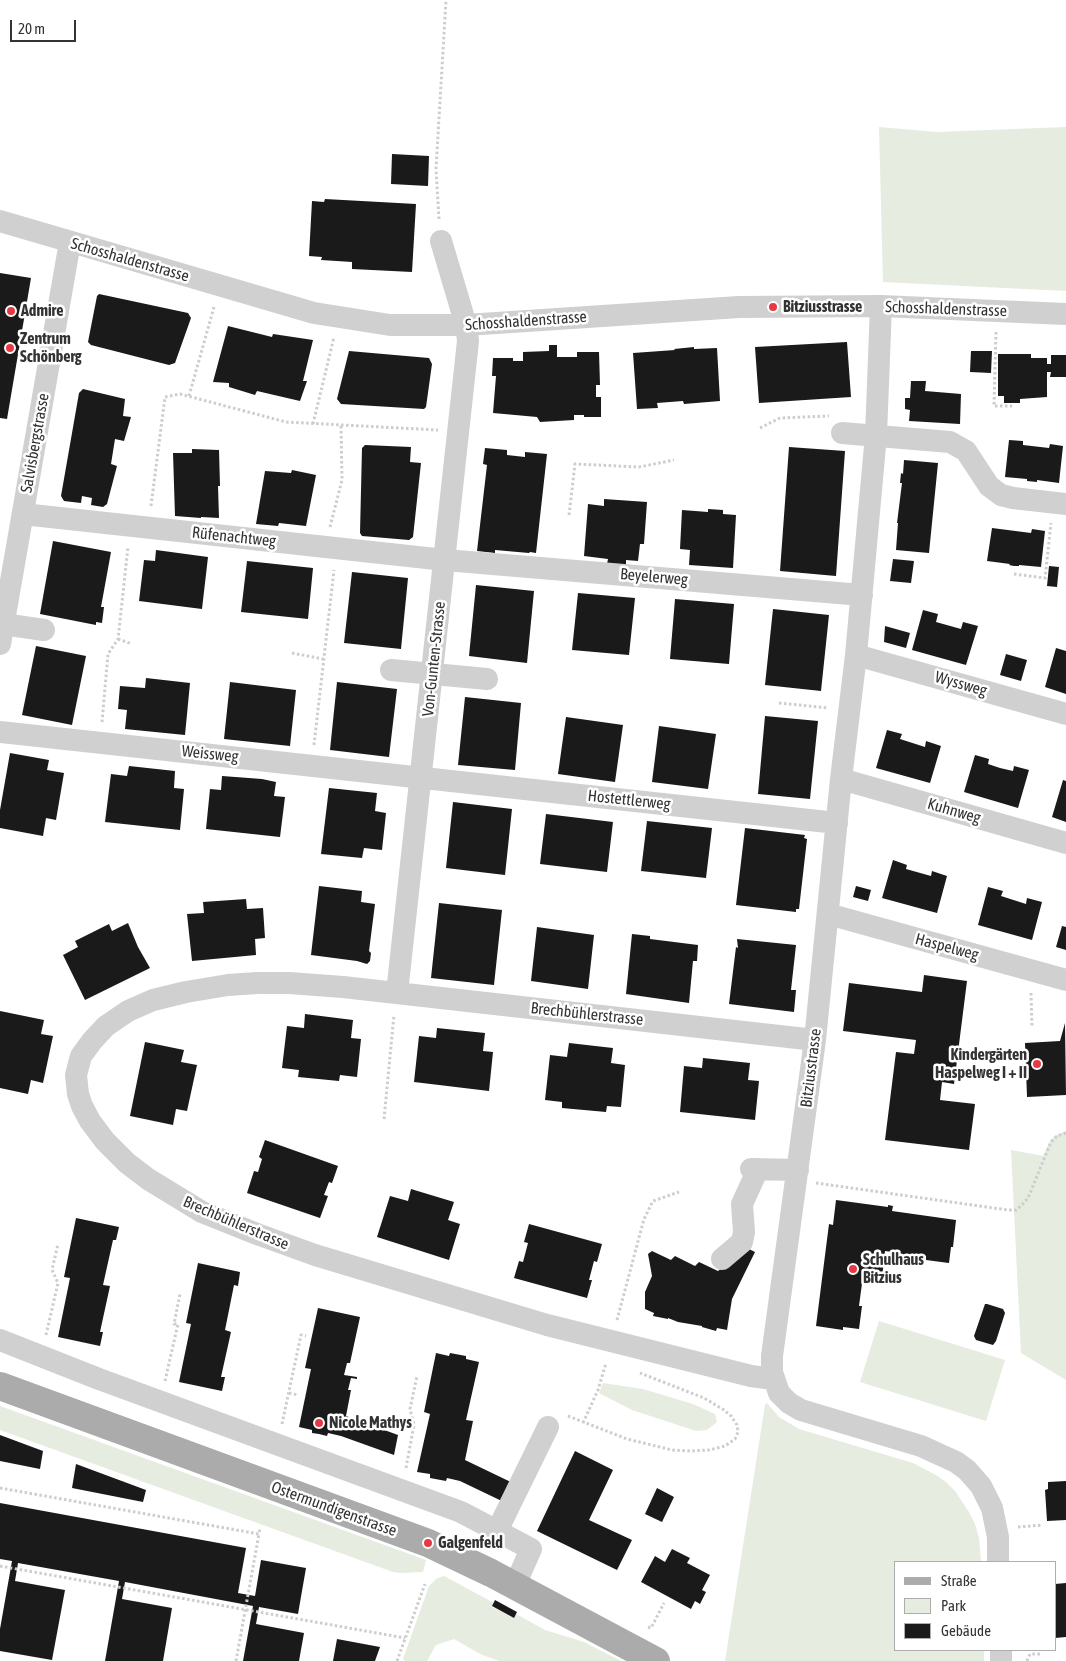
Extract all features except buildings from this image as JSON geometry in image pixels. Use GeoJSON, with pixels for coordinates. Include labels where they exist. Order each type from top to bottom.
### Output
{"type":"FeatureCollection","features":[{"type":"Feature","properties":{"kind":"main road","name":"Ostermundigenstrasse"},"geometry":{"type":"LineString","coordinates":[[0,1386],[428,1543],[464,1559],[656,1661]]}},
{"type":"Feature","properties":{"kind":"street","name":"Schosshaldenstrasse"},"geometry":{"type":"LineString","coordinates":[[0,221],[314,313],[390,325],[466,325],[739,307],[882,306],[1066,314]]}},
{"type":"Feature","properties":{"kind":"street","name":"Salvisbergstrasse"},"geometry":{"type":"LineString","coordinates":[[2,634],[70,242]]}},
{"type":"Feature","properties":{"kind":"street","name":"Von-Gunten-Strasse"},"geometry":{"type":"LineString","coordinates":[[396,1001],[446,560],[468,341],[466,325],[441,242]]}},
{"type":"Feature","properties":{"kind":"street","name":"Bitziusstrasse"},"geometry":{"type":"LineString","coordinates":[[882,306],[876,435],[862,595],[841,779],[815,1040],[804,1176],[772,1356],[773,1379],[782,1397],[800,1410],[920,1446],[956,1462],[967,1470],[981,1486],[992,1508],[998,1537],[998,1561]]}},
{"type":"Feature","properties":{"kind":"street"},"geometry":{"type":"LineString","coordinates":[[838,424],[876,435],[950,442],[966,451],[988,486],[1001,495],[1059,503]]}},
{"type":"Feature","properties":{"kind":"street","name":"Rüfenachtweg"},"geometry":{"type":"LineString","coordinates":[[23,514],[446,560]]}},
{"type":"Feature","properties":{"kind":"street","name":"Beyelerweg"},"geometry":{"type":"LineString","coordinates":[[446,560],[862,595]]}},
{"type":"Feature","properties":{"kind":"street"},"geometry":{"type":"LineString","coordinates":[[2,634],[44,630]]}},
{"type":"Feature","properties":{"kind":"street","name":"Wyssweg"},"geometry":{"type":"LineString","coordinates":[[856,655],[1066,714]]}},
{"type":"Feature","properties":{"kind":"street"},"geometry":{"type":"LineString","coordinates":[[391,670],[488,678]]}},
{"type":"Feature","properties":{"kind":"street","name":"Weissweg"},"geometry":{"type":"LineString","coordinates":[[0,732],[421,778]]}},
{"type":"Feature","properties":{"kind":"street","name":"Hostettlerweg"},"geometry":{"type":"LineString","coordinates":[[421,778],[837,823]]}},
{"type":"Feature","properties":{"kind":"street","name":"Kuhnweg"},"geometry":{"type":"LineString","coordinates":[[841,779],[1066,843]]}},
{"type":"Feature","properties":{"kind":"street","name":"Haspelweg"},"geometry":{"type":"LineString","coordinates":[[828,914],[1066,980]]}},
{"type":"Feature","properties":{"kind":"street","name":"Brechbühlerstrasse"},"geometry":{"type":"LineString","coordinates":[[773,1379],[751,1376],[547,1325],[316,1255],[220,1219],[188,1204],[148,1179],[126,1163],[105,1141],[86,1114],[78,1094],[77,1069],[81,1056],[92,1041],[117,1018],[128,1011],[153,1000],[204,988],[257,983],[315,984],[396,1001],[815,1040]]}},
{"type":"Feature","properties":{"kind":"street"},"geometry":{"type":"LineString","coordinates":[[722,1259],[742,1242],[742,1204],[754,1169],[804,1176]]}},
{"type":"Feature","properties":{"kind":"street"},"geometry":{"type":"LineString","coordinates":[[0,1340],[99,1380],[461,1512],[531,1549],[514,1585]]}},
{"type":"Feature","properties":{"kind":"street"},"geometry":{"type":"LineString","coordinates":[[497,1531],[548,1426]]}},
{"type":"Feature","properties":{"kind":"path"},"geometry":{"type":"LineString","coordinates":[[441,242],[436,169],[446,0]]}},
{"type":"Feature","properties":{"kind":"path"},"geometry":{"type":"LineString","coordinates":[[189,396],[216,302]]}},
{"type":"Feature","properties":{"kind":"path"},"geometry":{"type":"LineString","coordinates":[[996,328],[994,406],[1012,406]]}},
{"type":"Feature","properties":{"kind":"path"},"geometry":{"type":"LineString","coordinates":[[313,424],[335,334]]}},
{"type":"Feature","properties":{"kind":"path"},"geometry":{"type":"LineString","coordinates":[[100,742],[108,654],[118,639],[164,397],[180,394],[286,422],[441,430]]}},
{"type":"Feature","properties":{"kind":"path"},"geometry":{"type":"LineString","coordinates":[[760,428],[780,418],[838,424]]}},
{"type":"Feature","properties":{"kind":"path"},"geometry":{"type":"LineString","coordinates":[[312,766],[323,659],[331,547],[342,480],[342,425]]}},
{"type":"Feature","properties":{"kind":"path"},"geometry":{"type":"LineString","coordinates":[[569,515],[575,464],[639,467],[674,460]]}},
{"type":"Feature","properties":{"kind":"path"},"geometry":{"type":"LineString","coordinates":[[1014,574],[1045,578],[1059,503]]}},
{"type":"Feature","properties":{"kind":"path"},"geometry":{"type":"LineString","coordinates":[[118,639],[132,644]]}},
{"type":"Feature","properties":{"kind":"path"},"geometry":{"type":"LineString","coordinates":[[292,653],[323,659]]}},
{"type":"Feature","properties":{"kind":"path"},"geometry":{"type":"LineString","coordinates":[[779,703],[835,709]]}},
{"type":"Feature","properties":{"kind":"path"},"geometry":{"type":"LineString","coordinates":[[1031,987],[1032,1027]]}},
{"type":"Feature","properties":{"kind":"path"},"geometry":{"type":"LineString","coordinates":[[384,1119],[396,1001]]}},
{"type":"Feature","properties":{"kind":"path"},"geometry":{"type":"LineString","coordinates":[[804,1176],[1016,1210],[1028,1198],[1051,1142],[1057,1136],[1066,1133]]}},
{"type":"Feature","properties":{"kind":"path"},"geometry":{"type":"LineString","coordinates":[[618,1317],[644,1219],[653,1201],[679,1192]]}},
{"type":"Feature","properties":{"kind":"path"},"geometry":{"type":"LineString","coordinates":[[49,1324],[58,1283],[52,1270],[58,1244]]}},
{"type":"Feature","properties":{"kind":"path"},"geometry":{"type":"LineString","coordinates":[[160,1401],[178,1324],[174,1324],[180,1294]]}},
{"type":"Feature","properties":{"kind":"path"},"geometry":{"type":"LineString","coordinates":[[278,1444],[301,1335],[306,1336]]}},
{"type":"Feature","properties":{"kind":"path"},"geometry":{"type":"LineString","coordinates":[[583,1423],[598,1390],[606,1362],[615,1364]]}},
{"type":"Feature","properties":{"kind":"path"},"geometry":{"type":"LineString","coordinates":[[548,1426],[555,1411],[627,1439],[672,1450],[690,1452],[725,1446],[735,1439],[738,1432],[737,1425],[724,1410],[698,1396],[632,1370]]}},
{"type":"Feature","properties":{"kind":"path"},"geometry":{"type":"LineString","coordinates":[[402,1490],[414,1426],[410,1409],[417,1376]]}},
{"type":"Feature","properties":{"kind":"path"},"geometry":{"type":"LineString","coordinates":[[289,1394],[298,1395]]}},
{"type":"Feature","properties":{"kind":"path"},"geometry":{"type":"LineString","coordinates":[[0,1488],[259,1534]]}},
{"type":"Feature","properties":{"kind":"path"},"geometry":{"type":"LineString","coordinates":[[1025,1526],[1043,1525]]}},
{"type":"Feature","properties":{"kind":"path"},"geometry":{"type":"LineString","coordinates":[[236,1661],[260,1526]]}},
{"type":"Feature","properties":{"kind":"path"},"geometry":{"type":"LineString","coordinates":[[0,1566],[405,1638]]}},
{"type":"Feature","properties":{"kind":"path"},"geometry":{"type":"LineString","coordinates":[[397,1661],[425,1584]]}},
{"type":"Feature","properties":{"kind":"path"},"geometry":{"type":"LineString","coordinates":[[644,1625],[651,1628],[664,1602]]}},
{"type":"Feature","properties":{"kind":"path"},"geometry":{"type":"LineString","coordinates":[[1027,1661],[1030,1654],[1041,1654]]}},
{"type":"Feature","properties":{"kind":"green space"},"geometry":{"type":"Polygon","coordinates":[[[879,127],[937,132],[1066,127],[1066,291],[883,282],[879,127]]]}},
{"type":"Feature","properties":{"kind":"green space"},"geometry":{"type":"Polygon","coordinates":[[[1066,1131],[1066,1380],[1021,1353],[1011,1150],[1043,1156],[1050,1141],[1056,1135],[1066,1131]]]}},
{"type":"Feature","properties":{"kind":"green space"},"geometry":{"type":"Polygon","coordinates":[[[879,1321],[1005,1360],[986,1421],[860,1382],[879,1321]]]}},
{"type":"Feature","properties":{"kind":"green space"},"geometry":{"type":"Polygon","coordinates":[[[603,1383],[643,1389],[693,1404],[715,1414],[717,1422],[707,1430],[696,1431],[632,1410],[599,1393],[603,1383]]]}},
{"type":"Feature","properties":{"kind":"green space"},"geometry":{"type":"Polygon","coordinates":[[[767,1403],[779,1417],[799,1429],[913,1463],[936,1475],[955,1491],[975,1524],[979,1538],[981,1561],[894,1561],[894,1651],[984,1651],[984,1661],[725,1661],[765,1405],[767,1403]]]}},
{"type":"Feature","properties":{"kind":"green space"},"geometry":{"type":"Polygon","coordinates":[[[0,1406],[426,1560],[423,1572],[393,1572],[0,1430],[0,1406]]]}},
{"type":"Feature","properties":{"kind":"green space"},"geometry":{"type":"Polygon","coordinates":[[[444,1576],[494,1603],[492,1607],[514,1618],[516,1614],[545,1630],[584,1642],[621,1661],[499,1661],[480,1654],[454,1639],[436,1645],[427,1661],[405,1661],[403,1659],[429,1586],[436,1579],[444,1576]]]}},
{"type":"Feature","properties":{"kind":"place","name":"Bitziusstrasse"},"geometry":{"type":"Point","coordinates":[773,307]}},
{"type":"Feature","properties":{"kind":"place","name":"Admire"},"geometry":{"type":"Point","coordinates":[11,311]}},
{"type":"Feature","properties":{"kind":"place","name":"Zentrum Schönberg"},"geometry":{"type":"Point","coordinates":[10,348]}},
{"type":"Feature","properties":{"kind":"place","name":"Kindergärten Haspelweg I + II"},"geometry":{"type":"Point","coordinates":[1037,1064]}},
{"type":"Feature","properties":{"kind":"place","name":"Schulhaus Bitzius"},"geometry":{"type":"Point","coordinates":[853,1269]}},
{"type":"Feature","properties":{"kind":"place","name":"Nicole Mathys"},"geometry":{"type":"Point","coordinates":[319,1423]}},
{"type":"Feature","properties":{"kind":"place","name":"Galgenfeld"},"geometry":{"type":"Point","coordinates":[428,1543]}}]}
